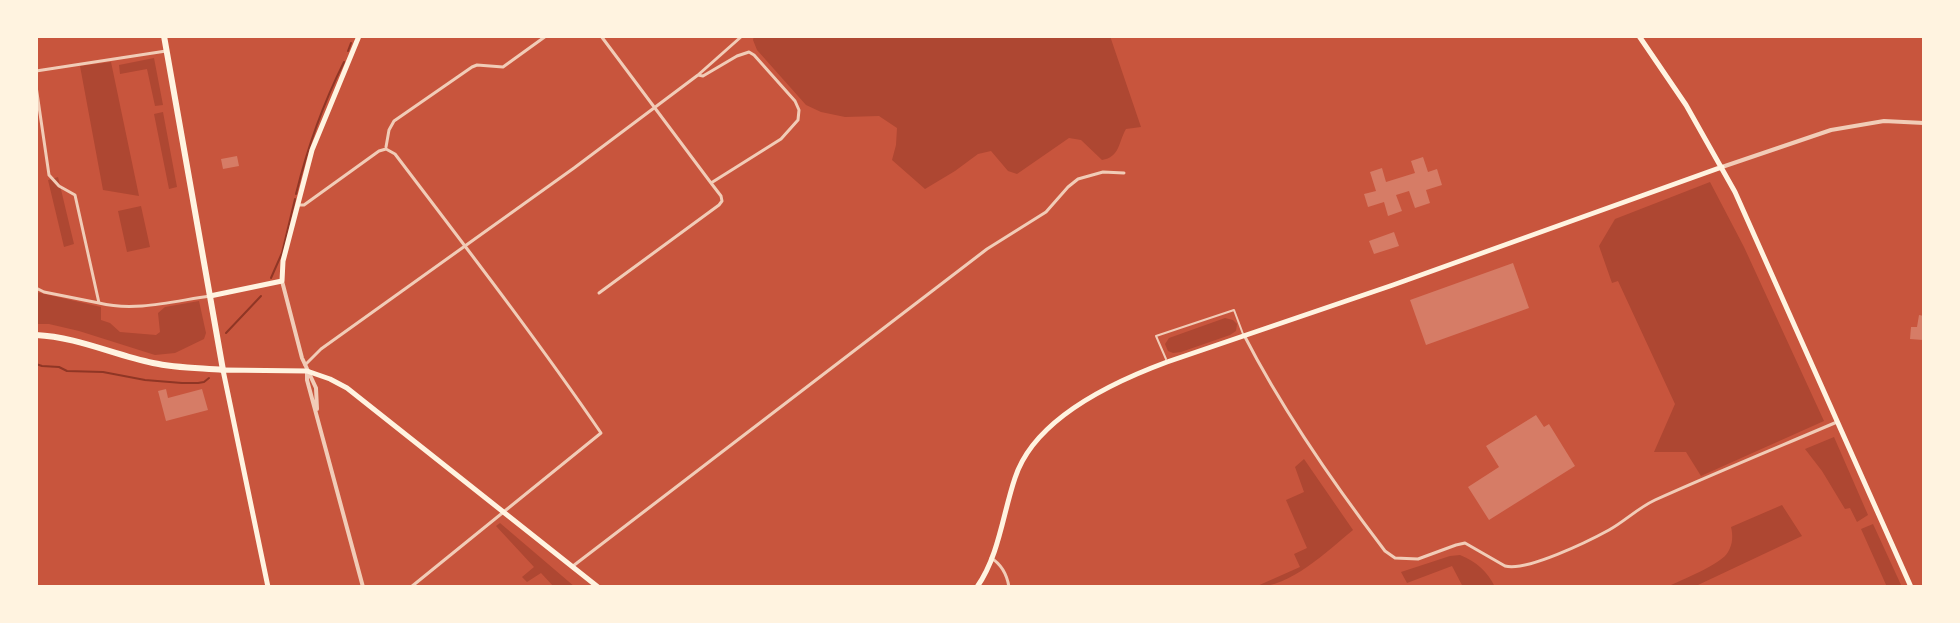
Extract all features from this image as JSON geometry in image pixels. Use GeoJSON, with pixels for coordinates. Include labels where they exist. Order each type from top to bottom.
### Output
{"type":"FeatureCollection","features":[{"type":"Feature","properties":{"kind":"highway"},"geometry":{"type":"LineString","coordinates":[[36,335],[63,338],[154,363],[223,370],[164,36]]}},
{"type":"Feature","properties":{"kind":"main road"},"geometry":{"type":"LineString","coordinates":[[210,296],[282,281],[283,261],[312,150],[359,36]]}},
{"type":"Feature","properties":{"kind":"main road"},"geometry":{"type":"LineString","coordinates":[[1639,36],[1671,80],[1722,167],[1911,587]]}},
{"type":"Feature","properties":{"kind":"main road"},"geometry":{"type":"LineString","coordinates":[[977,587],[991,558],[1022,460],[1059,421],[1101,391],[1167,362],[1722,167]]}},
{"type":"Feature","properties":{"kind":"main road"},"geometry":{"type":"LineString","coordinates":[[268,587],[223,370],[306,368],[347,388],[598,587]]}},
{"type":"Feature","properties":{"kind":"street"},"geometry":{"type":"LineString","coordinates":[[386,149],[394,121],[472,67],[509,65],[546,36]]}},
{"type":"Feature","properties":{"kind":"street"},"geometry":{"type":"LineString","coordinates":[[599,293],[722,201],[601,36]]}},
{"type":"Feature","properties":{"kind":"street"},"geometry":{"type":"LineString","coordinates":[[306,368],[321,349],[574,168],[698,75],[742,36]]}},
{"type":"Feature","properties":{"kind":"street"},"geometry":{"type":"LineString","coordinates":[[36,71],[166,51]]}},
{"type":"Feature","properties":{"kind":"street"},"geometry":{"type":"LineString","coordinates":[[698,75],[703,76],[749,52],[795,101],[799,110],[798,120],[781,139],[711,183]]}},
{"type":"Feature","properties":{"kind":"street"},"geometry":{"type":"LineString","coordinates":[[36,86],[49,175],[59,186],[75,195],[99,303]]}},
{"type":"Feature","properties":{"kind":"street"},"geometry":{"type":"LineString","coordinates":[[1722,167],[1841,127],[1884,121],[1924,123]]}},
{"type":"Feature","properties":{"kind":"street"},"geometry":{"type":"LineString","coordinates":[[297,205],[304,205],[379,151],[386,149],[395,154],[601,433],[411,587]]}},
{"type":"Feature","properties":{"kind":"street"},"geometry":{"type":"LineString","coordinates":[[573,566],[987,249],[1046,212],[1078,179],[1103,172],[1124,173]]}},
{"type":"Feature","properties":{"kind":"street"},"geometry":{"type":"LineString","coordinates":[[282,281],[363,587]]}},
{"type":"Feature","properties":{"kind":"street"},"geometry":{"type":"LineString","coordinates":[[36,288],[114,306],[133,307],[210,296]]}},
{"type":"Feature","properties":{"kind":"street"},"geometry":{"type":"LineString","coordinates":[[1244,335],[1309,445],[1385,551],[1395,558],[1418,559],[1465,543],[1510,568],[1524,566],[1609,530],[1651,502],[1837,422]]}},
{"type":"Feature","properties":{"kind":"street"},"geometry":{"type":"LineString","coordinates":[[991,558],[998,562],[1009,587]]}},
{"type":"Feature","properties":{"kind":"lane"},"geometry":{"type":"LineString","coordinates":[[1167,362],[1156,336],[1234,310],[1244,335]]}},
{"type":"Feature","properties":{"kind":"shaded area"},"geometry":{"type":"Polygon","coordinates":[[[754,36],[1110,36],[1141,127],[1126,129],[1115,153],[1102,160],[1081,140],[1069,138],[1017,174],[1008,171],[991,151],[978,154],[925,189],[892,160],[897,128],[879,116],[845,117],[806,105],[757,50],[754,36]]]}},
{"type":"Feature","properties":{"kind":"shaded area"},"geometry":{"type":"Polygon","coordinates":[[[154,58],[163,105],[155,106],[147,69],[120,74],[119,65],[154,58]]]}},
{"type":"Feature","properties":{"kind":"shaded area"},"geometry":{"type":"Polygon","coordinates":[[[111,62],[139,196],[103,190],[80,66],[111,62]]]}},
{"type":"Feature","properties":{"kind":"shaded area"},"geometry":{"type":"Polygon","coordinates":[[[163,112],[177,187],[169,189],[154,114],[163,112]]]}},
{"type":"Feature","properties":{"kind":"shaded area"},"geometry":{"type":"Polygon","coordinates":[[[58,177],[74,244],[64,247],[48,180],[58,177]]]}},
{"type":"Feature","properties":{"kind":"shaded area"},"geometry":{"type":"Polygon","coordinates":[[[1710,182],[1744,247],[1824,421],[1701,476],[1686,452],[1654,452],[1675,404],[1618,281],[1612,283],[1599,246],[1615,219],[1710,182]]]}},
{"type":"Feature","properties":{"kind":"shaded area"},"geometry":{"type":"Polygon","coordinates":[[[141,206],[150,247],[127,252],[118,211],[141,206]]]}},
{"type":"Feature","properties":{"kind":"shaded area"},"geometry":{"type":"Polygon","coordinates":[[[36,292],[101,307],[101,320],[120,332],[156,335],[160,332],[158,313],[165,307],[199,301],[206,333],[204,339],[175,353],[155,355],[79,331],[36,324],[36,292]]]}},
{"type":"Feature","properties":{"kind":"shaded area"},"geometry":{"type":"Polygon","coordinates":[[[1225,318],[1237,324],[1236,331],[1230,335],[1181,352],[1168,351],[1165,344],[1169,338],[1225,318]]]}},
{"type":"Feature","properties":{"kind":"shaded area"},"geometry":{"type":"Polygon","coordinates":[[[1834,437],[1868,515],[1857,522],[1850,508],[1845,509],[1805,449],[1834,437]]]}},
{"type":"Feature","properties":{"kind":"shaded area"},"geometry":{"type":"Polygon","coordinates":[[[1304,459],[1353,530],[1295,575],[1255,587],[1300,567],[1294,554],[1307,548],[1286,500],[1304,492],[1295,467],[1304,459]]]}},
{"type":"Feature","properties":{"kind":"shaded area"},"geometry":{"type":"Polygon","coordinates":[[[1782,505],[1802,536],[1698,587],[1667,587],[1724,557],[1732,543],[1731,527],[1782,505]]]}},
{"type":"Feature","properties":{"kind":"shaded area"},"geometry":{"type":"Polygon","coordinates":[[[500,523],[575,587],[554,587],[541,573],[527,582],[522,577],[534,567],[496,526],[500,523]]]}},
{"type":"Feature","properties":{"kind":"shaded area"},"geometry":{"type":"Polygon","coordinates":[[[1873,524],[1902,587],[1887,587],[1861,529],[1873,524]]]}},
{"type":"Feature","properties":{"kind":"shaded area"},"geometry":{"type":"Polygon","coordinates":[[[1460,555],[1481,568],[1495,587],[1463,587],[1452,566],[1407,583],[1401,572],[1450,556],[1460,555]]]}},
{"type":"Feature","properties":{"kind":"building"},"geometry":{"type":"Polygon","coordinates":[[[237,156],[239,166],[223,169],[221,159],[237,156]]]}},
{"type":"Feature","properties":{"kind":"building"},"geometry":{"type":"Polygon","coordinates":[[[1423,157],[1428,172],[1437,169],[1442,185],[1426,190],[1430,203],[1415,208],[1409,191],[1396,195],[1402,211],[1388,216],[1384,202],[1368,207],[1364,194],[1376,191],[1370,172],[1382,168],[1386,182],[1415,173],[1411,161],[1423,157]]]}},
{"type":"Feature","properties":{"kind":"building"},"geometry":{"type":"Polygon","coordinates":[[[1394,232],[1399,246],[1374,254],[1369,241],[1394,232]]]}},
{"type":"Feature","properties":{"kind":"building"},"geometry":{"type":"Polygon","coordinates":[[[1513,263],[1529,308],[1426,345],[1410,300],[1513,263]]]}},
{"type":"Feature","properties":{"kind":"building"},"geometry":{"type":"Polygon","coordinates":[[[1919,315],[1924,316],[1923,340],[1910,339],[1911,327],[1917,327],[1919,315]]]}},
{"type":"Feature","properties":{"kind":"building"},"geometry":{"type":"Polygon","coordinates":[[[166,389],[168,398],[202,389],[208,410],[166,421],[158,391],[166,389]]]}},
{"type":"Feature","properties":{"kind":"building"},"geometry":{"type":"Polygon","coordinates":[[[1536,415],[1544,427],[1549,424],[1575,466],[1489,520],[1468,487],[1499,467],[1486,446],[1536,415]]]}},
{"type":"Feature","properties":{"kind":"waterway"},"geometry":{"type":"LineString","coordinates":[[348,51],[351,43]]}},
{"type":"Feature","properties":{"kind":"waterway"},"geometry":{"type":"LineString","coordinates":[[296,194],[316,127],[344,62]]}},
{"type":"Feature","properties":{"kind":"waterway"},"geometry":{"type":"LineString","coordinates":[[271,278],[282,253],[295,199]]}},
{"type":"Feature","properties":{"kind":"waterway"},"geometry":{"type":"LineString","coordinates":[[226,333],[261,296]]}},
{"type":"Feature","properties":{"kind":"waterway"},"geometry":{"type":"LineString","coordinates":[[36,364],[67,371],[103,372],[182,383],[204,382],[209,378]]}}]}
